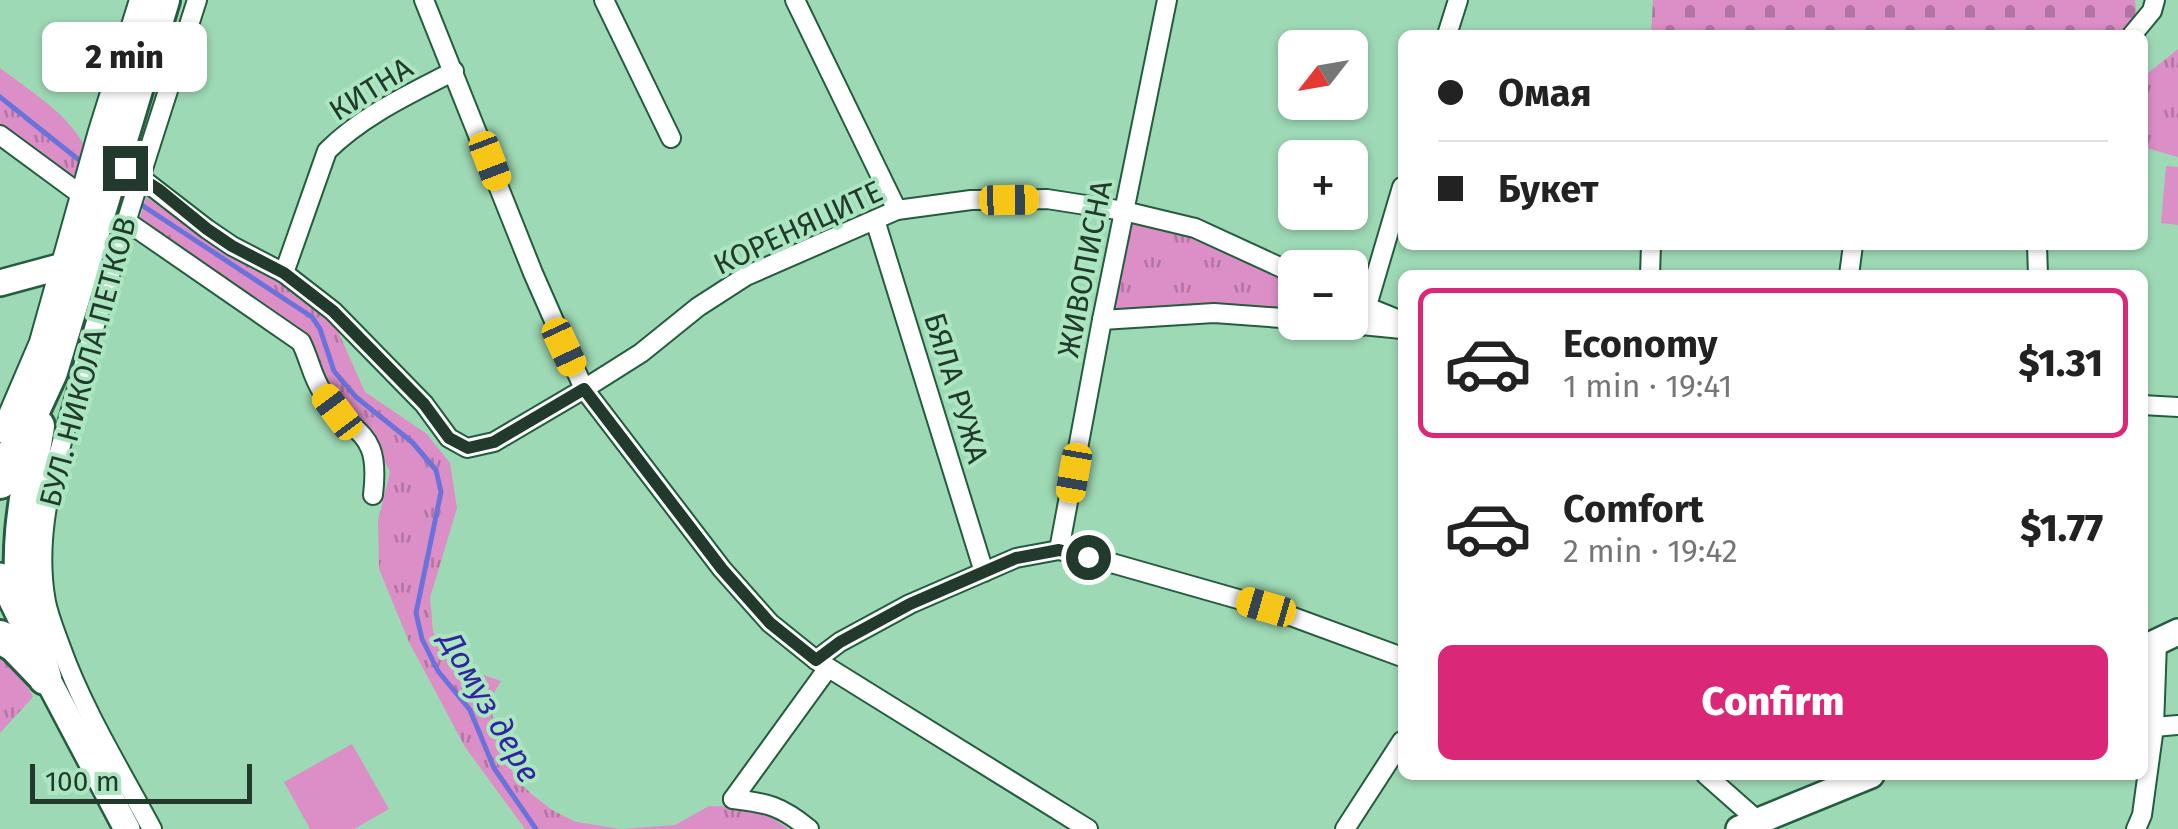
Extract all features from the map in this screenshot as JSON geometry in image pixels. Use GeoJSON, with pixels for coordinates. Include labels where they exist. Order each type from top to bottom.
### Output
{"type":"FeatureCollection","features":[{"type":"Feature","properties":{"kind":"highway","name":"БУЛ. НИКОЛА ПЕТКОВ"},"geometry":{"type":"LineString","coordinates":[[0,482],[50,372],[73,263],[122,169],[163,0]]}},
{"type":"Feature","properties":{"kind":"highway"},"geometry":{"type":"LineString","coordinates":[[45,678],[24,602],[22,542],[25,505],[50,372]]}},
{"type":"Feature","properties":{"kind":"highway"},"geometry":{"type":"LineString","coordinates":[[0,636],[45,678]]}},
{"type":"Feature","properties":{"kind":"street","name":"БУЛ. НИКОЛА ПЕТКОВ"},"geometry":{"type":"LineString","coordinates":[[122,169],[139,0]]}},
{"type":"Feature","properties":{"kind":"street","name":"БУЛ. НИКОЛА ПЕТКОВ"},"geometry":{"type":"LineString","coordinates":[[122,169],[196,0]]}},
{"type":"Feature","properties":{"kind":"street"},"geometry":{"type":"LineString","coordinates":[[424,0],[584,389],[722,569],[770,623],[822,664],[1088,829]]}},
{"type":"Feature","properties":{"kind":"street"},"geometry":{"type":"LineString","coordinates":[[604,0],[672,138]]}},
{"type":"Feature","properties":{"kind":"street"},"geometry":{"type":"LineString","coordinates":[[795,0],[897,210]]}},
{"type":"Feature","properties":{"kind":"street","name":"ЖИВОПИСНА"},"geometry":{"type":"LineString","coordinates":[[1059,550],[1167,0]]}},
{"type":"Feature","properties":{"kind":"street"},"geometry":{"type":"LineString","coordinates":[[1449,30],[1458,0]]}},
{"type":"Feature","properties":{"kind":"street"},"geometry":{"type":"LineString","coordinates":[[2136,30],[2152,11],[2155,0]]}},
{"type":"Feature","properties":{"kind":"street","name":"КИТНА"},"geometry":{"type":"LineString","coordinates":[[284,273],[327,151],[379,111],[454,71]]}},
{"type":"Feature","properties":{"kind":"street"},"geometry":{"type":"LineString","coordinates":[[0,136],[302,342],[312,376],[337,412],[371,447],[376,468],[373,495]]}},
{"type":"Feature","properties":{"kind":"street"},"geometry":{"type":"LineString","coordinates":[[122,169],[232,246],[284,273]]}},
{"type":"Feature","properties":{"kind":"street","name":"КОРЕНЯЦИТЕ"},"geometry":{"type":"LineString","coordinates":[[284,273],[333,311],[424,404],[449,438],[468,448],[494,442],[584,389],[641,353],[698,307],[746,276],[897,210],[971,200],[1047,199],[1124,211],[1195,228],[1278,266]]}},
{"type":"Feature","properties":{"kind":"street"},"geometry":{"type":"LineString","coordinates":[[1368,285],[1398,199]]}},
{"type":"Feature","properties":{"kind":"street","name":"БУЛ. НИКОЛА ПЕТКОВ"},"geometry":{"type":"LineString","coordinates":[[104,204],[100,303],[53,476],[44,524],[42,574],[47,606],[78,693],[152,829]]}},
{"type":"Feature","properties":{"kind":"street","name":"БЯЛА РУЖА"},"geometry":{"type":"LineString","coordinates":[[874,220],[984,572]]}},
{"type":"Feature","properties":{"kind":"street","name":"БУЛ. НИКОЛА ПЕТКОВ"},"geometry":{"type":"LineString","coordinates":[[0,434],[73,263]]}},
{"type":"Feature","properties":{"kind":"street"},"geometry":{"type":"LineString","coordinates":[[0,283],[73,263]]}},
{"type":"Feature","properties":{"kind":"street"},"geometry":{"type":"LineString","coordinates":[[1102,320],[1214,313],[1278,318]]}},
{"type":"Feature","properties":{"kind":"street"},"geometry":{"type":"LineString","coordinates":[[1368,313],[1398,319]]}},
{"type":"Feature","properties":{"kind":"street"},"geometry":{"type":"LineString","coordinates":[[1368,315],[1398,327]]}},
{"type":"Feature","properties":{"kind":"street"},"geometry":{"type":"LineString","coordinates":[[2148,405],[2178,407]]}},
{"type":"Feature","properties":{"kind":"street"},"geometry":{"type":"LineString","coordinates":[[809,829],[791,814],[766,802],[733,799],[822,664],[840,642],[910,604],[1016,558],[1059,550],[1116,564],[1266,607],[1398,655]]}},
{"type":"Feature","properties":{"kind":"street"},"geometry":{"type":"LineString","coordinates":[[0,576],[45,678],[126,829]]}},
{"type":"Feature","properties":{"kind":"street"},"geometry":{"type":"LineString","coordinates":[[0,620],[45,678]]}},
{"type":"Feature","properties":{"kind":"street"},"geometry":{"type":"LineString","coordinates":[[2148,770],[2159,641]]}},
{"type":"Feature","properties":{"kind":"street"},"geometry":{"type":"LineString","coordinates":[[2154,726],[2178,726]]}},
{"type":"Feature","properties":{"kind":"street"},"geometry":{"type":"LineString","coordinates":[[1345,829],[1398,747]]}},
{"type":"Feature","properties":{"kind":"street"},"geometry":{"type":"LineString","coordinates":[[1710,780],[1749,825],[1859,780]]}},
{"type":"Feature","properties":{"kind":"street"},"geometry":{"type":"LineString","coordinates":[[2136,829],[2147,780]]}},
{"type":"Feature","properties":{"kind":"green space"},"geometry":{"type":"Polygon","coordinates":[[[1653,0],[2135,0],[2137,18],[2126,30],[1651,30],[1653,0]]]}},
{"type":"Feature","properties":{"kind":"green space"},"geometry":{"type":"Polygon","coordinates":[[[2178,49],[2178,157],[2148,148],[2148,73],[2178,49]]]}},
{"type":"Feature","properties":{"kind":"green space"},"geometry":{"type":"Polygon","coordinates":[[[0,68],[46,102],[84,145],[73,180],[0,127],[0,68]]]}},
{"type":"Feature","properties":{"kind":"green space"},"geometry":{"type":"Polygon","coordinates":[[[2166,166],[2178,167],[2178,225],[2161,223],[2166,166]]]}},
{"type":"Feature","properties":{"kind":"green space"},"geometry":{"type":"Polygon","coordinates":[[[146,197],[207,239],[284,278],[332,318],[365,392],[427,434],[450,463],[457,508],[430,598],[433,632],[457,666],[501,681],[488,703],[512,771],[529,792],[576,822],[621,829],[525,829],[465,747],[409,642],[379,569],[378,521],[390,472],[372,437],[345,412],[325,382],[305,335],[138,225],[146,197]]]}},
{"type":"Feature","properties":{"kind":"green space"},"geometry":{"type":"Polygon","coordinates":[[[1124,211],[1278,268],[1278,319],[1102,320],[1124,211]]]}},
{"type":"Feature","properties":{"kind":"green space"},"geometry":{"type":"Polygon","coordinates":[[[0,649],[16,665],[33,697],[0,733],[0,649]]]}},
{"type":"Feature","properties":{"kind":"green space"},"geometry":{"type":"Polygon","coordinates":[[[352,744],[389,809],[354,829],[310,829],[284,782],[352,744]]]}},
{"type":"Feature","properties":{"kind":"green space"},"geometry":{"type":"Polygon","coordinates":[[[709,806],[740,807],[774,819],[788,829],[621,829],[675,825],[709,806]]]}},
{"type":"Feature","properties":{"kind":"waterway","name":"Домуз дере"},"geometry":{"type":"LineString","coordinates":[[0,97],[84,164]]}},
{"type":"Feature","properties":{"kind":"waterway","name":"Домуз дере"},"geometry":{"type":"LineString","coordinates":[[137,202],[312,317],[334,371],[356,397],[412,442],[436,470],[441,492],[416,613],[422,639],[438,671],[470,710],[494,768],[536,829]]}},
{"type":"Feature","properties":{"kind":"route"},"geometry":{"type":"LineString","coordinates":[[125,168],[207,229],[284,273],[333,311],[424,404],[449,438],[468,448],[494,442],[584,389],[722,569],[770,623],[816,660],[840,642],[910,604],[1016,558],[1059,550],[1088,557]]}}]}
